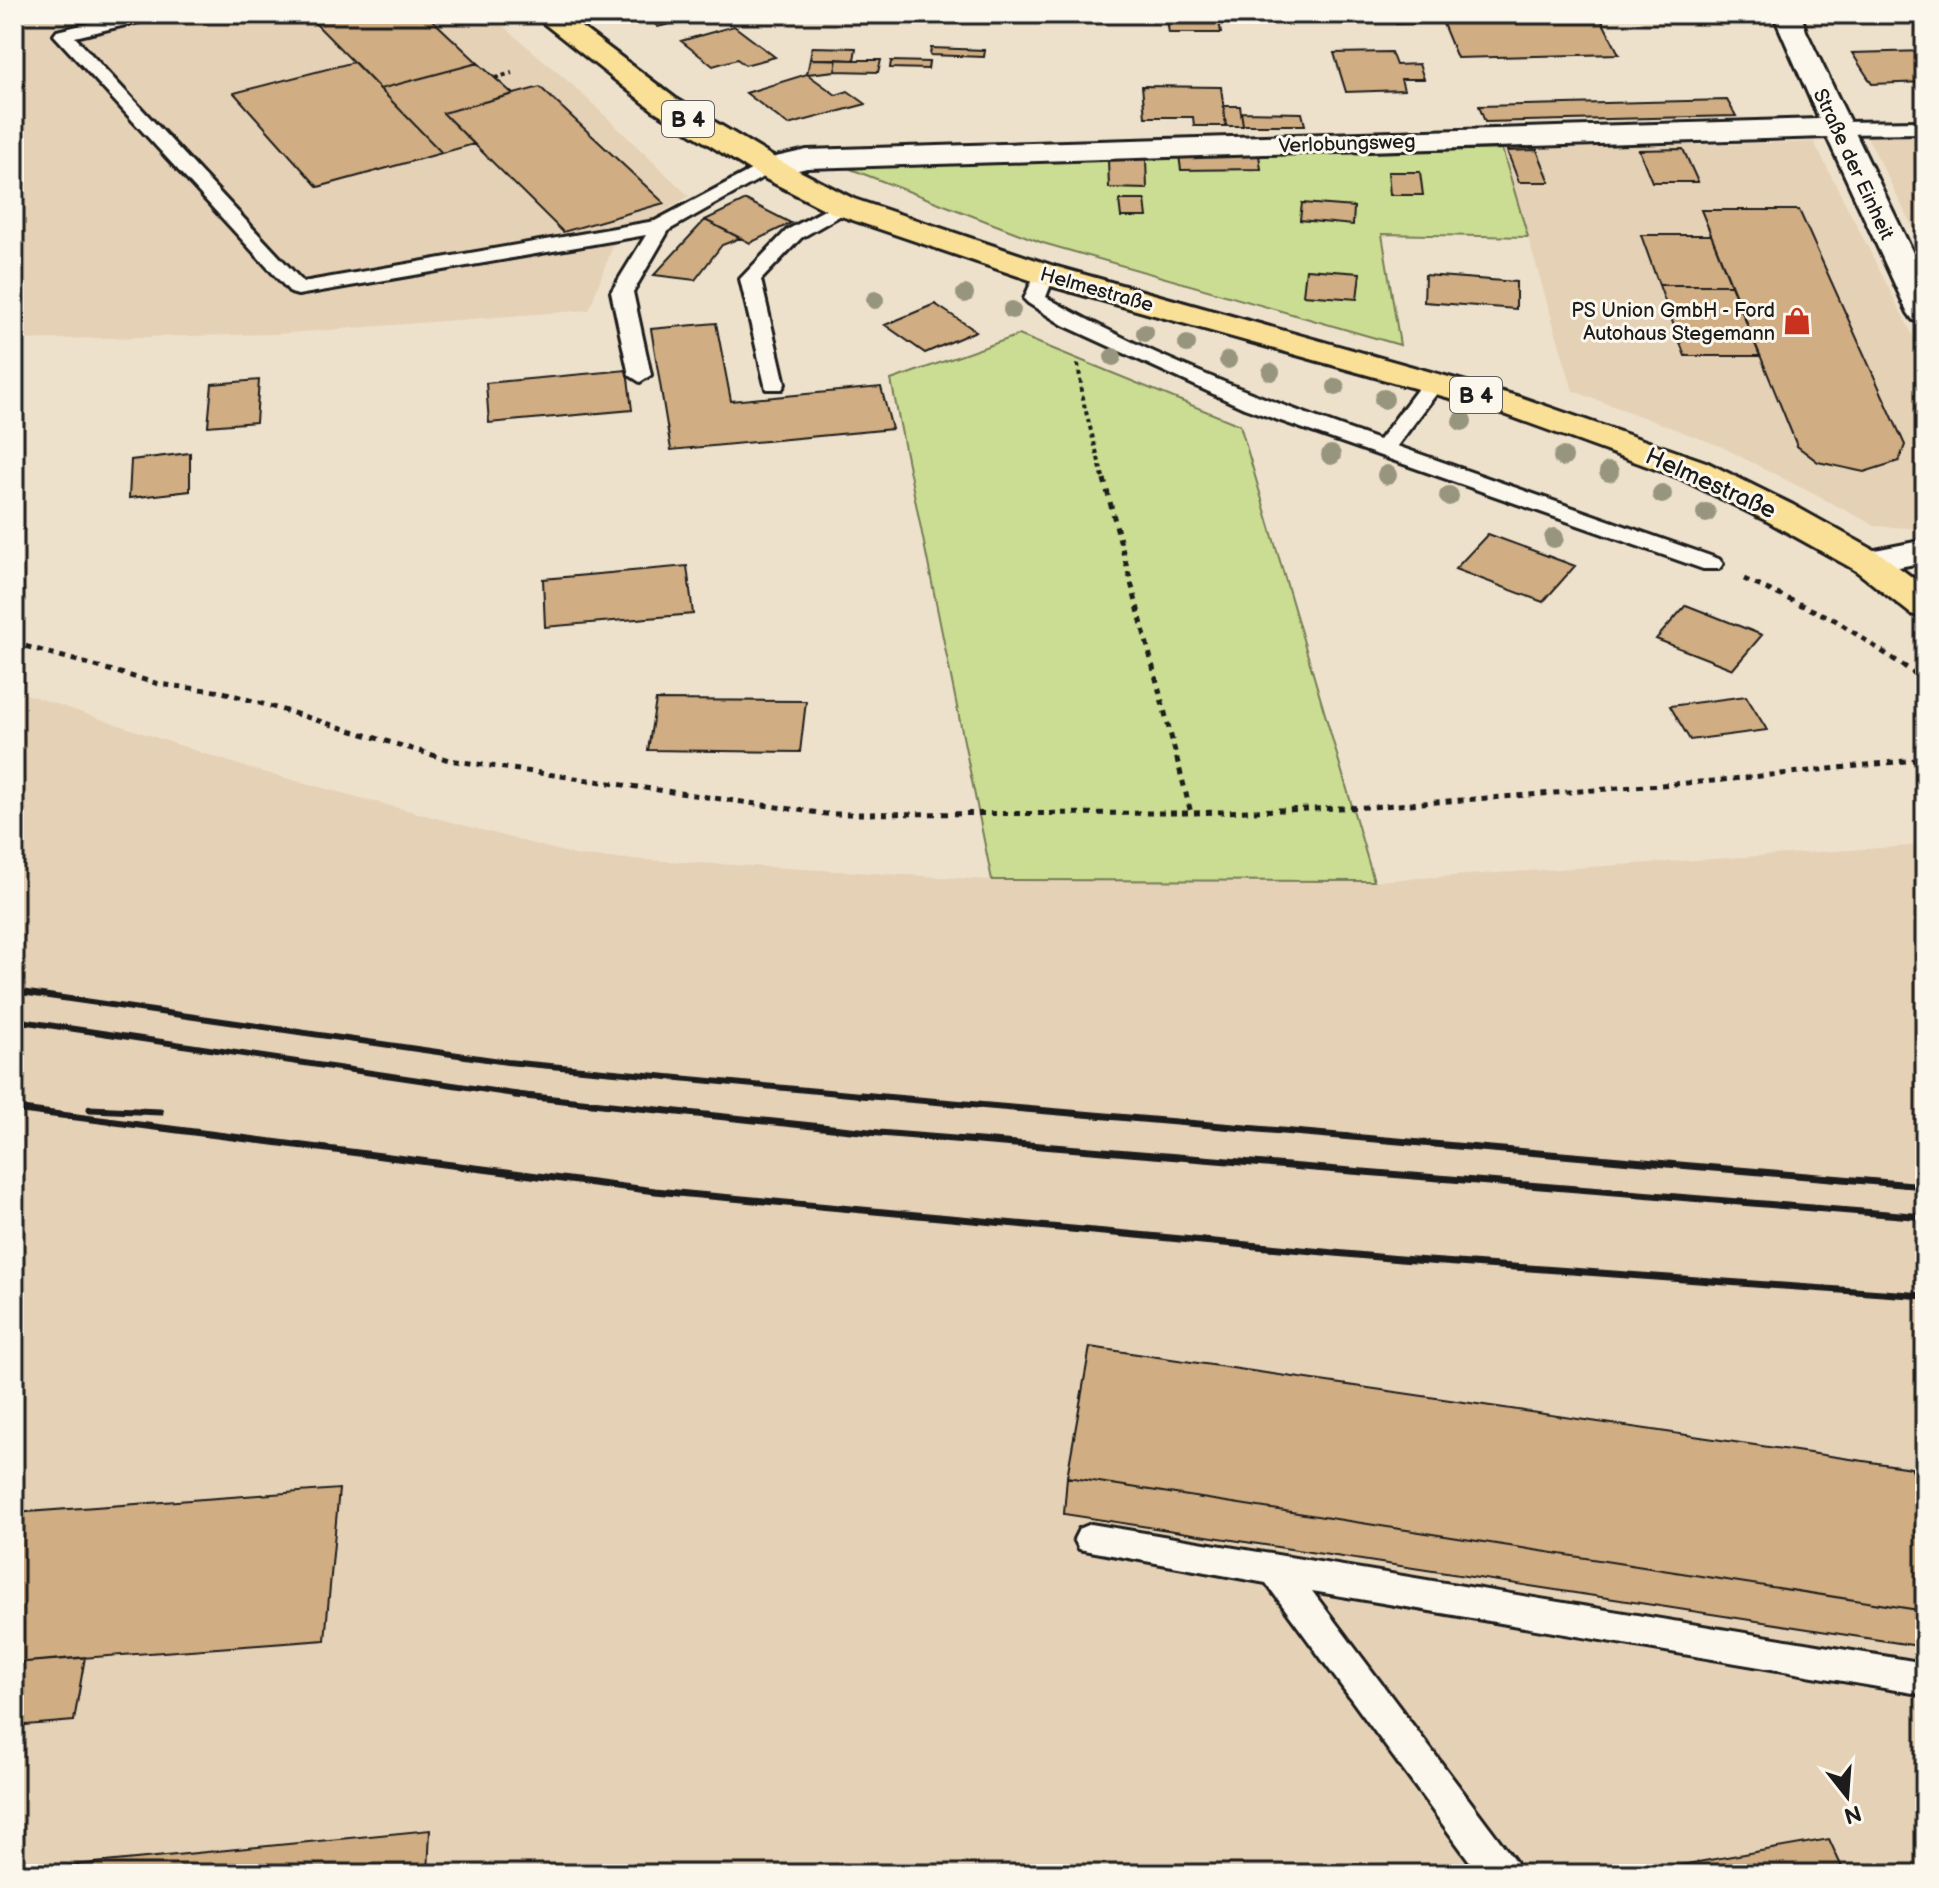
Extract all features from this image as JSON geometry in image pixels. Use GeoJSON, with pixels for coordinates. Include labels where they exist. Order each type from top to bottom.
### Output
{"type":"FeatureCollection","features":[{"type":"Feature","properties":{"kind":"main road","name":"Helmestraße"},"geometry":{"type":"LineString","coordinates":[[546,14],[664,104],[769,168],[843,206],[1045,274],[1508,404],[1693,470],[1780,513],[1868,562],[1925,606]]}},
{"type":"Feature","properties":{"kind":"street","name":"Straße der Einheit"},"geometry":{"type":"LineString","coordinates":[[1787,14],[1925,313]]}},
{"type":"Feature","properties":{"kind":"street","name":"Verlobungsweg"},"geometry":{"type":"LineString","coordinates":[[769,168],[807,159],[1837,128]]}},
{"type":"Feature","properties":{"kind":"street"},"geometry":{"type":"LineString","coordinates":[[1868,562],[1925,551]]}},
{"type":"Feature","properties":{"kind":"lane"},"geometry":{"type":"LineString","coordinates":[[65,24],[149,14]]}},
{"type":"Feature","properties":{"kind":"lane"},"geometry":{"type":"LineString","coordinates":[[65,24],[298,289],[661,226],[769,168]]}},
{"type":"Feature","properties":{"kind":"lane","name":"Verlobungsweg"},"geometry":{"type":"LineString","coordinates":[[1837,128],[1925,127]]}},
{"type":"Feature","properties":{"kind":"lane"},"geometry":{"type":"LineString","coordinates":[[774,384],[750,279],[794,234],[843,206]]}},
{"type":"Feature","properties":{"kind":"lane"},"geometry":{"type":"LineString","coordinates":[[640,375],[622,292],[661,226]]}},
{"type":"Feature","properties":{"kind":"lane","name":"Helmestraße"},"geometry":{"type":"LineString","coordinates":[[1045,274],[1035,299],[1071,320],[1252,403],[1711,564]]}},
{"type":"Feature","properties":{"kind":"lane"},"geometry":{"type":"LineString","coordinates":[[1384,448],[1433,384]]}},
{"type":"Feature","properties":{"kind":"lane"},"geometry":{"type":"LineString","coordinates":[[1091,1539],[1925,1679]]}},
{"type":"Feature","properties":{"kind":"lane"},"geometry":{"type":"LineString","coordinates":[[1276,1570],[1502,1874]]}},
{"type":"Feature","properties":{"kind":"path"},"geometry":{"type":"LineString","coordinates":[[495,78],[512,73]]}},
{"type":"Feature","properties":{"kind":"path"},"geometry":{"type":"LineString","coordinates":[[1071,320],[1084,404],[1191,813]]}},
{"type":"Feature","properties":{"kind":"path"},"geometry":{"type":"LineString","coordinates":[[1711,564],[1835,620],[1925,680]]}},
{"type":"Feature","properties":{"kind":"path"},"geometry":{"type":"LineString","coordinates":[[14,643],[159,684],[223,692],[449,760],[826,814],[1191,813],[1417,803],[1713,781],[1925,759]]}},
{"type":"Feature","properties":{"kind":"shaded area"},"geometry":{"type":"Polygon","coordinates":[[[19,14],[489,14],[576,88],[689,196],[614,243],[589,310],[276,334],[14,340],[14,43],[19,14]]]}},
{"type":"Feature","properties":{"kind":"shaded area"},"geometry":{"type":"Polygon","coordinates":[[[1925,135],[1925,252],[1867,136],[1925,135]]]}},
{"type":"Feature","properties":{"kind":"shaded area"},"geometry":{"type":"Polygon","coordinates":[[[1814,142],[1925,359],[1925,529],[1876,526],[1720,446],[1573,391],[1502,149],[1814,142]]]}},
{"type":"Feature","properties":{"kind":"shaded area"},"geometry":{"type":"Polygon","coordinates":[[[14,690],[248,768],[579,856],[992,880],[1374,881],[1925,845],[1925,1874],[14,1874],[14,690]]]}},
{"type":"Feature","properties":{"kind":"green space"},"geometry":{"type":"Polygon","coordinates":[[[1502,149],[1528,237],[1382,234],[1400,345],[1043,243],[848,168],[1029,160],[1502,149]]]}},
{"type":"Feature","properties":{"kind":"green space"},"geometry":{"type":"Polygon","coordinates":[[[1019,335],[1240,425],[1374,881],[992,880],[891,380],[1019,335]]]}},
{"type":"Feature","properties":{"kind":"building"},"geometry":{"type":"Polygon","coordinates":[[[306,14],[426,14],[478,63],[380,89],[306,14]]]}},
{"type":"Feature","properties":{"kind":"building"},"geometry":{"type":"Polygon","coordinates":[[[644,14],[710,14],[658,27],[644,14]]]}},
{"type":"Feature","properties":{"kind":"building"},"geometry":{"type":"Polygon","coordinates":[[[1166,14],[1218,14],[1221,33],[1169,33],[1166,14]]]}},
{"type":"Feature","properties":{"kind":"building"},"geometry":{"type":"Polygon","coordinates":[[[1392,14],[1423,14],[1426,23],[1396,24],[1392,14]]]}},
{"type":"Feature","properties":{"kind":"building"},"geometry":{"type":"Polygon","coordinates":[[[1599,15],[1619,54],[1457,58],[1441,19],[1599,15]]]}},
{"type":"Feature","properties":{"kind":"building"},"geometry":{"type":"Polygon","coordinates":[[[734,26],[775,57],[745,65],[737,59],[713,66],[681,41],[734,26]]]}},
{"type":"Feature","properties":{"kind":"building"},"geometry":{"type":"Polygon","coordinates":[[[812,47],[856,48],[854,60],[810,59],[812,47]]]}},
{"type":"Feature","properties":{"kind":"building"},"geometry":{"type":"Polygon","coordinates":[[[931,48],[985,50],[984,57],[930,55],[931,48]]]}},
{"type":"Feature","properties":{"kind":"building"},"geometry":{"type":"Polygon","coordinates":[[[1925,51],[1925,82],[1872,84],[1852,53],[1925,51]]]}},
{"type":"Feature","properties":{"kind":"building"},"geometry":{"type":"Polygon","coordinates":[[[1391,52],[1396,65],[1419,64],[1424,79],[1401,79],[1404,90],[1346,92],[1334,53],[1391,52]]]}},
{"type":"Feature","properties":{"kind":"building"},"geometry":{"type":"Polygon","coordinates":[[[810,59],[837,59],[835,71],[807,74],[810,59]]]}},
{"type":"Feature","properties":{"kind":"building"},"geometry":{"type":"Polygon","coordinates":[[[837,59],[881,60],[878,72],[835,71],[837,59]]]}},
{"type":"Feature","properties":{"kind":"building"},"geometry":{"type":"Polygon","coordinates":[[[891,61],[929,62],[928,69],[890,68],[891,61]]]}},
{"type":"Feature","properties":{"kind":"building"},"geometry":{"type":"Polygon","coordinates":[[[354,62],[442,153],[318,187],[234,93],[354,62]]]}},
{"type":"Feature","properties":{"kind":"building"},"geometry":{"type":"Polygon","coordinates":[[[478,63],[513,94],[443,113],[474,144],[442,153],[380,89],[478,63]]]}},
{"type":"Feature","properties":{"kind":"building"},"geometry":{"type":"Polygon","coordinates":[[[807,74],[836,95],[848,91],[866,104],[788,125],[746,93],[807,74]]]}},
{"type":"Feature","properties":{"kind":"building"},"geometry":{"type":"Polygon","coordinates":[[[1142,86],[1221,87],[1226,126],[1194,126],[1193,117],[1145,117],[1142,86]]]}},
{"type":"Feature","properties":{"kind":"building"},"geometry":{"type":"Polygon","coordinates":[[[540,87],[664,203],[563,232],[443,113],[540,87]]]}},
{"type":"Feature","properties":{"kind":"building"},"geometry":{"type":"Polygon","coordinates":[[[1727,100],[1736,116],[1485,122],[1479,106],[1727,100]]]}},
{"type":"Feature","properties":{"kind":"building"},"geometry":{"type":"Polygon","coordinates":[[[1224,106],[1240,106],[1243,126],[1226,126],[1224,106]]]}},
{"type":"Feature","properties":{"kind":"building"},"geometry":{"type":"Polygon","coordinates":[[[1241,112],[1302,113],[1305,125],[1243,125],[1241,112]]]}},
{"type":"Feature","properties":{"kind":"building"},"geometry":{"type":"Polygon","coordinates":[[[1683,149],[1698,182],[1652,182],[1639,150],[1683,149]]]}},
{"type":"Feature","properties":{"kind":"building"},"geometry":{"type":"Polygon","coordinates":[[[1537,150],[1550,182],[1519,182],[1507,151],[1537,150]]]}},
{"type":"Feature","properties":{"kind":"building"},"geometry":{"type":"Polygon","coordinates":[[[1179,155],[1259,155],[1261,169],[1181,170],[1179,155]]]}},
{"type":"Feature","properties":{"kind":"building"},"geometry":{"type":"Polygon","coordinates":[[[1108,159],[1146,159],[1147,189],[1109,188],[1108,159]]]}},
{"type":"Feature","properties":{"kind":"building"},"geometry":{"type":"Polygon","coordinates":[[[1388,172],[1420,172],[1423,195],[1390,195],[1388,172]]]}},
{"type":"Feature","properties":{"kind":"building"},"geometry":{"type":"Polygon","coordinates":[[[746,200],[791,223],[750,243],[705,220],[746,200]]]}},
{"type":"Feature","properties":{"kind":"building"},"geometry":{"type":"Polygon","coordinates":[[[1119,200],[1145,200],[1147,217],[1121,217],[1119,200]]]}},
{"type":"Feature","properties":{"kind":"building"},"geometry":{"type":"Polygon","coordinates":[[[1302,203],[1354,207],[1353,225],[1300,220],[1302,203]]]}},
{"type":"Feature","properties":{"kind":"building","name":"PS Union GmbH - Ford Autohaus Stegemann"},"geometry":{"type":"Polygon","coordinates":[[[1701,210],[1799,210],[1905,445],[1899,461],[1864,472],[1818,462],[1797,446],[1701,210]]]}},
{"type":"Feature","properties":{"kind":"building"},"geometry":{"type":"Polygon","coordinates":[[[705,220],[740,238],[722,245],[695,280],[654,275],[705,220]]]}},
{"type":"Feature","properties":{"kind":"building"},"geometry":{"type":"Polygon","coordinates":[[[1641,235],[1711,235],[1731,285],[1659,285],[1641,235]]]}},
{"type":"Feature","properties":{"kind":"building"},"geometry":{"type":"Polygon","coordinates":[[[1306,269],[1360,273],[1357,299],[1303,295],[1306,269]]]}},
{"type":"Feature","properties":{"kind":"building"},"geometry":{"type":"Polygon","coordinates":[[[1425,275],[1516,282],[1516,309],[1424,302],[1425,275]]]}},
{"type":"Feature","properties":{"kind":"building"},"geometry":{"type":"Polygon","coordinates":[[[1659,285],[1731,285],[1760,356],[1685,356],[1659,285]]]}},
{"type":"Feature","properties":{"kind":"building"},"geometry":{"type":"Polygon","coordinates":[[[935,304],[976,331],[925,353],[885,325],[935,304]]]}},
{"type":"Feature","properties":{"kind":"building"},"geometry":{"type":"Polygon","coordinates":[[[716,323],[731,401],[881,387],[892,429],[671,450],[651,329],[716,323]]]}},
{"type":"Feature","properties":{"kind":"building"},"geometry":{"type":"Polygon","coordinates":[[[627,370],[632,410],[489,423],[486,383],[627,370]]]}},
{"type":"Feature","properties":{"kind":"building"},"geometry":{"type":"Polygon","coordinates":[[[259,380],[256,422],[208,426],[212,384],[259,380]]]}},
{"type":"Feature","properties":{"kind":"building"},"geometry":{"type":"Polygon","coordinates":[[[190,453],[190,491],[129,498],[131,460],[190,453]]]}},
{"type":"Feature","properties":{"kind":"building"},"geometry":{"type":"Polygon","coordinates":[[[1488,534],[1575,566],[1543,602],[1455,569],[1488,534]]]}},
{"type":"Feature","properties":{"kind":"building"},"geometry":{"type":"Polygon","coordinates":[[[687,566],[693,614],[545,627],[543,579],[687,566]]]}},
{"type":"Feature","properties":{"kind":"building"},"geometry":{"type":"Polygon","coordinates":[[[1686,605],[1762,635],[1733,669],[1656,639],[1686,605]]]}},
{"type":"Feature","properties":{"kind":"building"},"geometry":{"type":"Polygon","coordinates":[[[1746,696],[1767,730],[1690,740],[1670,706],[1746,696]]]}},
{"type":"Feature","properties":{"kind":"building"},"geometry":{"type":"Polygon","coordinates":[[[656,700],[806,701],[800,752],[648,750],[656,700]]]}},
{"type":"Feature","properties":{"kind":"building"},"geometry":{"type":"Polygon","coordinates":[[[1090,1347],[1911,1468],[1925,1495],[1925,1611],[1067,1477],[1090,1347]]]}},
{"type":"Feature","properties":{"kind":"building"},"geometry":{"type":"Polygon","coordinates":[[[1911,1468],[1925,1470],[1925,1495],[1911,1468]]]}},
{"type":"Feature","properties":{"kind":"building"},"geometry":{"type":"Polygon","coordinates":[[[1067,1477],[1925,1611],[1925,1647],[1064,1514],[1067,1477]]]}},
{"type":"Feature","properties":{"kind":"building"},"geometry":{"type":"Polygon","coordinates":[[[339,1489],[325,1640],[14,1663],[14,1513],[339,1489]]]}},
{"type":"Feature","properties":{"kind":"building"},"geometry":{"type":"Polygon","coordinates":[[[85,1657],[74,1721],[14,1726],[14,1663],[85,1657]]]}},
{"type":"Feature","properties":{"kind":"building"},"geometry":{"type":"Polygon","coordinates":[[[430,1830],[428,1874],[14,1874],[14,1871],[430,1830]]]}},
{"type":"Feature","properties":{"kind":"building"},"geometry":{"type":"Polygon","coordinates":[[[1829,1839],[1845,1874],[1630,1874],[1829,1839]]]}},
{"type":"Feature","properties":{"kind":"railway"},"geometry":{"type":"LineString","coordinates":[[14,991],[507,1062],[867,1096]]}},
{"type":"Feature","properties":{"kind":"railway"},"geometry":{"type":"LineString","coordinates":[[14,1020],[534,1097]]}},
{"type":"Feature","properties":{"kind":"railway"},"geometry":{"type":"LineString","coordinates":[[515,1095],[534,1097]]}},
{"type":"Feature","properties":{"kind":"railway"},"geometry":{"type":"LineString","coordinates":[[860,1095],[867,1096]]}},
{"type":"Feature","properties":{"kind":"railway"},"geometry":{"type":"LineString","coordinates":[[867,1096],[1925,1186]]}},
{"type":"Feature","properties":{"kind":"railway"},"geometry":{"type":"LineString","coordinates":[[867,1096],[882,1097]]}},
{"type":"Feature","properties":{"kind":"railway"},"geometry":{"type":"LineString","coordinates":[[534,1097],[879,1133],[1925,1217]]}},
{"type":"Feature","properties":{"kind":"railway"},"geometry":{"type":"LineString","coordinates":[[14,1109],[655,1191],[1400,1259],[1925,1296]]}},
{"type":"Feature","properties":{"kind":"railway"},"geometry":{"type":"LineString","coordinates":[[90,1109],[160,1112]]}},
{"type":"Feature","properties":{"kind":"place","name":"PS Union GmbH - Ford Autohaus Stegemann"},"geometry":{"type":"Point","coordinates":[1797,321]}}]}
